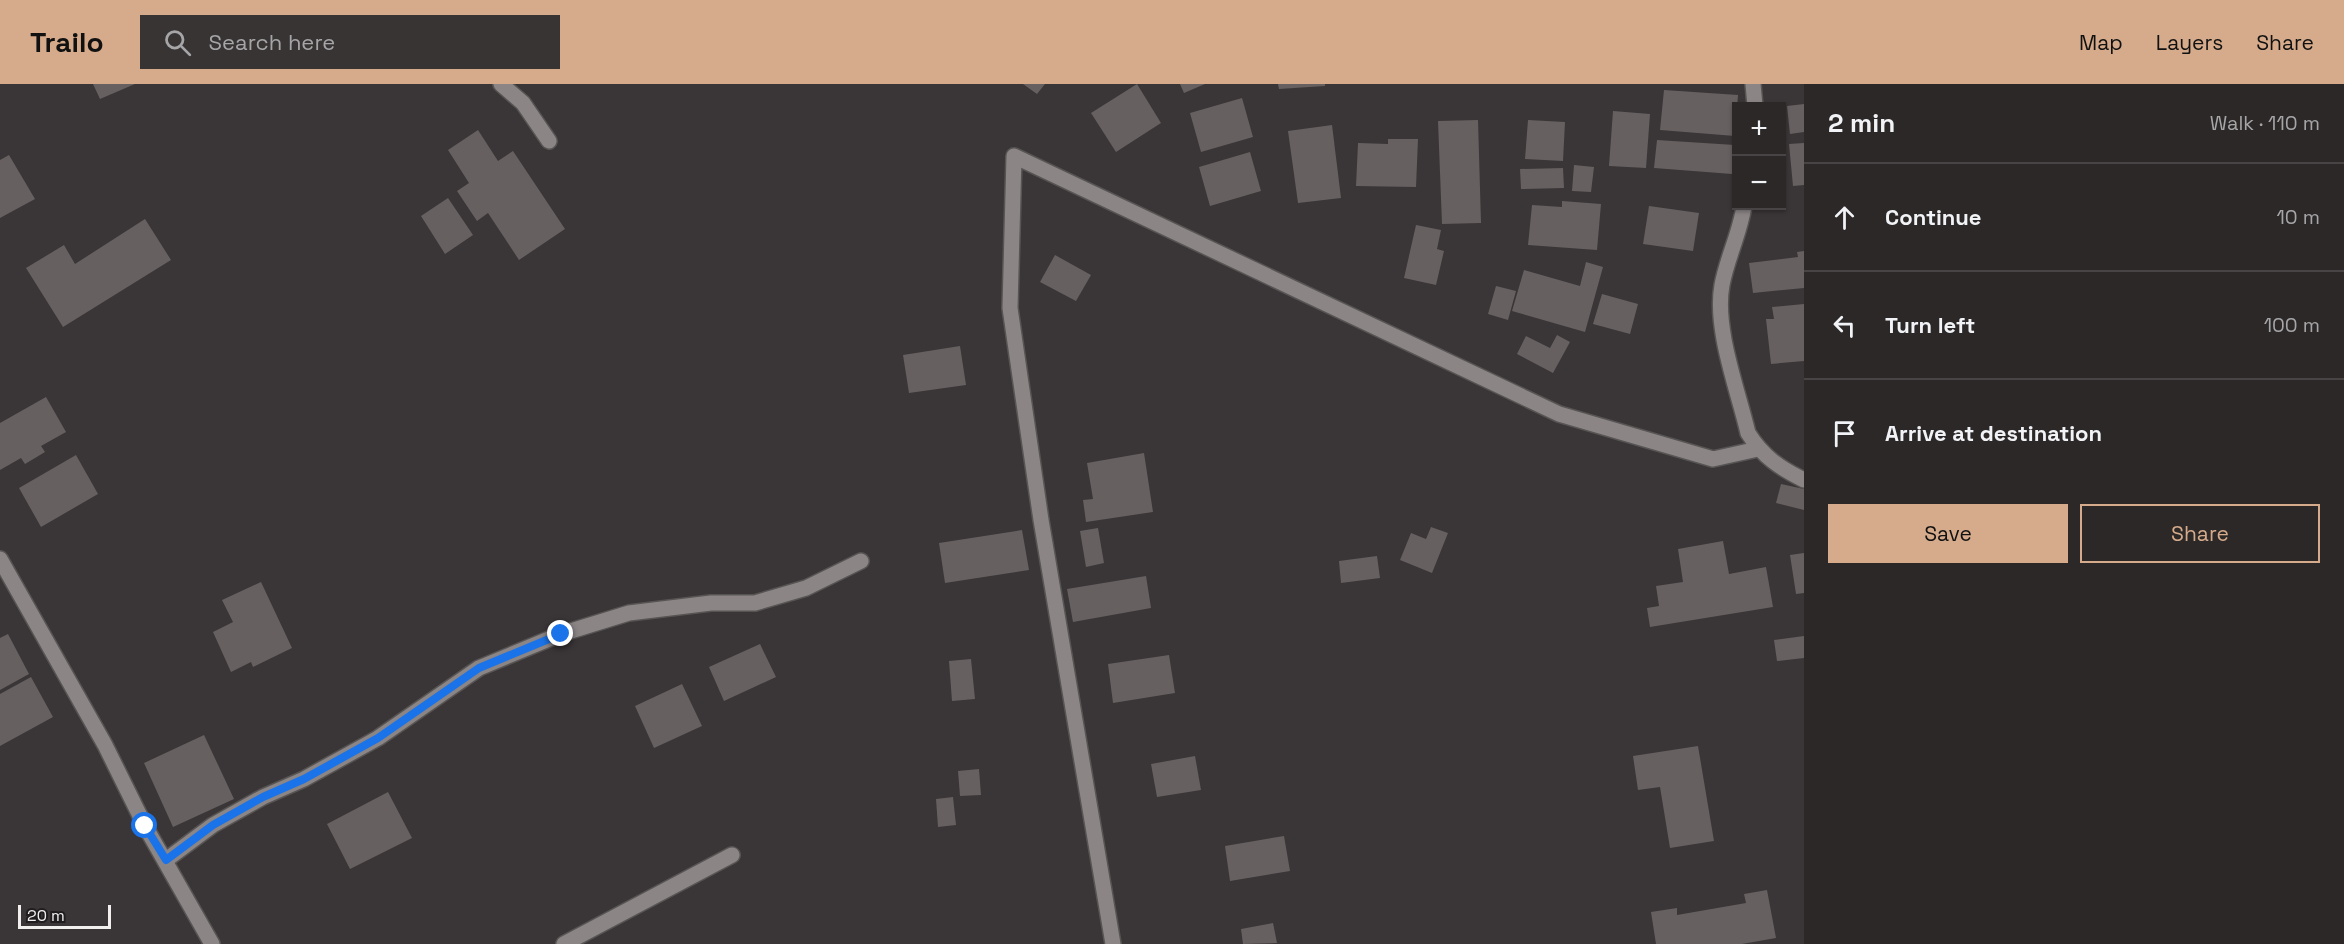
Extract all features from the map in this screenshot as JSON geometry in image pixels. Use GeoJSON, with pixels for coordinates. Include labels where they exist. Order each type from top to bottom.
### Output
{"type":"FeatureCollection","features":[{"type":"Feature","properties":{"kind":"street"},"geometry":{"type":"LineString","coordinates":[[501,84],[523,104],[549,141]]}},
{"type":"Feature","properties":{"kind":"street"},"geometry":{"type":"LineString","coordinates":[[1753,84],[1755,102]]}},
{"type":"Feature","properties":{"kind":"street"},"geometry":{"type":"LineString","coordinates":[[1113,944],[1043,532],[1010,308],[1014,156],[1559,414],[1713,459],[1758,449]]}},
{"type":"Feature","properties":{"kind":"street"},"geometry":{"type":"LineString","coordinates":[[1743,210],[1741,228],[1722,286],[1721,324],[1748,433],[1758,449],[1778,468],[1804,480]]}},
{"type":"Feature","properties":{"kind":"street"},"geometry":{"type":"LineString","coordinates":[[0,559],[213,944]]}},
{"type":"Feature","properties":{"kind":"street"},"geometry":{"type":"LineString","coordinates":[[166,860],[213,825],[378,738],[479,668],[561,634],[629,613],[711,603],[755,603],[806,588],[861,561]]}},
{"type":"Feature","properties":{"kind":"street"},"geometry":{"type":"LineString","coordinates":[[564,944],[732,855]]}},
{"type":"Feature","properties":{"kind":"building"},"geometry":{"type":"Polygon","coordinates":[[[93,84],[135,84],[100,99],[93,84]]]}},
{"type":"Feature","properties":{"kind":"building"},"geometry":{"type":"Polygon","coordinates":[[[1023,84],[1045,84],[1037,94],[1023,84]]]}},
{"type":"Feature","properties":{"kind":"building"},"geometry":{"type":"Polygon","coordinates":[[[1137,84],[1161,123],[1116,152],[1091,113],[1137,84]]]}},
{"type":"Feature","properties":{"kind":"building"},"geometry":{"type":"Polygon","coordinates":[[[1180,84],[1205,84],[1184,93],[1180,84]]]}},
{"type":"Feature","properties":{"kind":"building"},"geometry":{"type":"Polygon","coordinates":[[[1278,84],[1325,84],[1325,86],[1279,89],[1278,84]]]}},
{"type":"Feature","properties":{"kind":"building"},"geometry":{"type":"Polygon","coordinates":[[[1664,90],[1738,95],[1737,102],[1732,102],[1732,136],[1660,130],[1664,90]]]}},
{"type":"Feature","properties":{"kind":"building"},"geometry":{"type":"Polygon","coordinates":[[[1242,98],[1253,137],[1201,152],[1190,113],[1242,98]]]}},
{"type":"Feature","properties":{"kind":"building"},"geometry":{"type":"Polygon","coordinates":[[[1804,104],[1804,132],[1790,134],[1787,106],[1804,104]]]}},
{"type":"Feature","properties":{"kind":"building"},"geometry":{"type":"Polygon","coordinates":[[[1613,111],[1650,114],[1646,168],[1609,166],[1613,111]]]}},
{"type":"Feature","properties":{"kind":"building"},"geometry":{"type":"Polygon","coordinates":[[[1478,120],[1481,223],[1442,224],[1438,121],[1478,120]]]}},
{"type":"Feature","properties":{"kind":"building"},"geometry":{"type":"Polygon","coordinates":[[[1528,120],[1565,122],[1563,161],[1525,159],[1528,120]]]}},
{"type":"Feature","properties":{"kind":"building"},"geometry":{"type":"Polygon","coordinates":[[[1332,125],[1341,198],[1298,203],[1288,131],[1332,125]]]}},
{"type":"Feature","properties":{"kind":"building"},"geometry":{"type":"Polygon","coordinates":[[[478,130],[498,161],[513,151],[565,229],[519,260],[488,213],[477,221],[457,191],[469,183],[448,150],[478,130]]]}},
{"type":"Feature","properties":{"kind":"building"},"geometry":{"type":"Polygon","coordinates":[[[1388,139],[1418,139],[1416,187],[1356,186],[1358,143],[1388,144],[1388,139]]]}},
{"type":"Feature","properties":{"kind":"building"},"geometry":{"type":"Polygon","coordinates":[[[1657,140],[1732,145],[1732,174],[1654,168],[1657,140]]]}},
{"type":"Feature","properties":{"kind":"building"},"geometry":{"type":"Polygon","coordinates":[[[1804,143],[1804,185],[1793,186],[1789,144],[1804,143]]]}},
{"type":"Feature","properties":{"kind":"building"},"geometry":{"type":"Polygon","coordinates":[[[1250,152],[1261,191],[1210,206],[1199,167],[1250,152]]]}},
{"type":"Feature","properties":{"kind":"building"},"geometry":{"type":"Polygon","coordinates":[[[9,155],[35,199],[0,218],[0,160],[9,155]]]}},
{"type":"Feature","properties":{"kind":"building"},"geometry":{"type":"Polygon","coordinates":[[[1574,165],[1594,167],[1591,192],[1572,191],[1574,165]]]}},
{"type":"Feature","properties":{"kind":"building"},"geometry":{"type":"Polygon","coordinates":[[[1563,168],[1564,188],[1521,189],[1520,169],[1563,168]]]}},
{"type":"Feature","properties":{"kind":"building"},"geometry":{"type":"Polygon","coordinates":[[[448,198],[473,235],[445,254],[421,216],[448,198]]]}},
{"type":"Feature","properties":{"kind":"building"},"geometry":{"type":"Polygon","coordinates":[[[1562,201],[1601,204],[1597,250],[1528,245],[1532,205],[1562,207],[1562,201]]]}},
{"type":"Feature","properties":{"kind":"building"},"geometry":{"type":"Polygon","coordinates":[[[1649,206],[1699,213],[1693,251],[1643,244],[1649,206]]]}},
{"type":"Feature","properties":{"kind":"building"},"geometry":{"type":"Polygon","coordinates":[[[145,219],[171,260],[63,327],[26,268],[64,245],[75,264],[145,219]]]}},
{"type":"Feature","properties":{"kind":"building"},"geometry":{"type":"Polygon","coordinates":[[[1416,225],[1441,230],[1437,249],[1444,251],[1436,285],[1404,278],[1416,225]]]}},
{"type":"Feature","properties":{"kind":"building"},"geometry":{"type":"Polygon","coordinates":[[[1804,251],[1804,288],[1753,293],[1749,263],[1798,257],[1797,252],[1804,251]]]}},
{"type":"Feature","properties":{"kind":"building"},"geometry":{"type":"Polygon","coordinates":[[[1055,255],[1091,275],[1076,301],[1040,282],[1055,255]]]}},
{"type":"Feature","properties":{"kind":"building"},"geometry":{"type":"Polygon","coordinates":[[[1586,262],[1603,267],[1585,332],[1512,311],[1524,270],[1580,286],[1586,262]]]}},
{"type":"Feature","properties":{"kind":"building"},"geometry":{"type":"Polygon","coordinates":[[[1496,286],[1516,291],[1508,320],[1488,314],[1496,286]]]}},
{"type":"Feature","properties":{"kind":"building"},"geometry":{"type":"Polygon","coordinates":[[[1602,294],[1638,304],[1630,334],[1593,324],[1602,294]]]}},
{"type":"Feature","properties":{"kind":"building"},"geometry":{"type":"Polygon","coordinates":[[[1804,304],[1804,361],[1771,364],[1766,319],[1774,319],[1772,307],[1804,304]]]}},
{"type":"Feature","properties":{"kind":"building"},"geometry":{"type":"Polygon","coordinates":[[[1557,335],[1570,342],[1553,373],[1517,354],[1526,336],[1550,348],[1557,335]]]}},
{"type":"Feature","properties":{"kind":"building"},"geometry":{"type":"Polygon","coordinates":[[[960,346],[966,385],[909,393],[903,355],[960,346]]]}},
{"type":"Feature","properties":{"kind":"building"},"geometry":{"type":"Polygon","coordinates":[[[46,397],[66,432],[41,446],[45,452],[25,464],[21,458],[0,470],[0,423],[46,397]]]}},
{"type":"Feature","properties":{"kind":"building"},"geometry":{"type":"Polygon","coordinates":[[[1144,453],[1153,512],[1086,522],[1083,500],[1093,499],[1087,463],[1144,453]]]}},
{"type":"Feature","properties":{"kind":"building"},"geometry":{"type":"Polygon","coordinates":[[[76,455],[98,494],[41,527],[19,488],[76,455]]]}},
{"type":"Feature","properties":{"kind":"building"},"geometry":{"type":"Polygon","coordinates":[[[1781,484],[1804,489],[1804,510],[1776,503],[1781,484]]]}},
{"type":"Feature","properties":{"kind":"building"},"geometry":{"type":"Polygon","coordinates":[[[1431,527],[1448,533],[1432,573],[1400,560],[1411,533],[1426,539],[1431,527]]]}},
{"type":"Feature","properties":{"kind":"building"},"geometry":{"type":"Polygon","coordinates":[[[1098,528],[1104,563],[1086,567],[1080,531],[1098,528]]]}},
{"type":"Feature","properties":{"kind":"building"},"geometry":{"type":"Polygon","coordinates":[[[1022,530],[1029,570],[945,583],[939,543],[1022,530]]]}},
{"type":"Feature","properties":{"kind":"building"},"geometry":{"type":"Polygon","coordinates":[[[1723,541],[1729,574],[1766,567],[1773,607],[1650,627],[1647,608],[1659,606],[1656,586],[1683,582],[1678,549],[1723,541]]]}},
{"type":"Feature","properties":{"kind":"building"},"geometry":{"type":"Polygon","coordinates":[[[1804,553],[1804,593],[1796,594],[1790,555],[1804,553]]]}},
{"type":"Feature","properties":{"kind":"building"},"geometry":{"type":"Polygon","coordinates":[[[1377,556],[1380,578],[1341,583],[1339,561],[1377,556]]]}},
{"type":"Feature","properties":{"kind":"building"},"geometry":{"type":"Polygon","coordinates":[[[1146,576],[1151,608],[1073,622],[1067,589],[1146,576]]]}},
{"type":"Feature","properties":{"kind":"building"},"geometry":{"type":"Polygon","coordinates":[[[261,582],[292,648],[253,667],[251,662],[231,672],[213,632],[233,622],[222,600],[261,582]]]}},
{"type":"Feature","properties":{"kind":"building"},"geometry":{"type":"Polygon","coordinates":[[[8,634],[29,674],[0,690],[0,638],[8,634]]]}},
{"type":"Feature","properties":{"kind":"building"},"geometry":{"type":"Polygon","coordinates":[[[1804,636],[1804,658],[1777,661],[1774,640],[1804,636]]]}},
{"type":"Feature","properties":{"kind":"building"},"geometry":{"type":"Polygon","coordinates":[[[760,644],[776,677],[724,701],[709,667],[760,644]]]}},
{"type":"Feature","properties":{"kind":"building"},"geometry":{"type":"Polygon","coordinates":[[[1169,655],[1175,693],[1113,703],[1108,664],[1169,655]]]}},
{"type":"Feature","properties":{"kind":"building"},"geometry":{"type":"Polygon","coordinates":[[[971,659],[975,699],[952,701],[949,661],[971,659]]]}},
{"type":"Feature","properties":{"kind":"building"},"geometry":{"type":"Polygon","coordinates":[[[31,677],[53,717],[0,746],[0,694],[31,677]]]}},
{"type":"Feature","properties":{"kind":"building"},"geometry":{"type":"Polygon","coordinates":[[[682,684],[702,726],[654,748],[635,706],[682,684]]]}},
{"type":"Feature","properties":{"kind":"building"},"geometry":{"type":"Polygon","coordinates":[[[204,735],[234,799],[173,827],[144,763],[204,735]]]}},
{"type":"Feature","properties":{"kind":"building"},"geometry":{"type":"Polygon","coordinates":[[[1698,746],[1714,841],[1670,848],[1660,787],[1638,790],[1633,756],[1698,746]]]}},
{"type":"Feature","properties":{"kind":"building"},"geometry":{"type":"Polygon","coordinates":[[[1195,756],[1201,790],[1157,797],[1151,764],[1195,756]]]}},
{"type":"Feature","properties":{"kind":"building"},"geometry":{"type":"Polygon","coordinates":[[[979,769],[981,795],[960,796],[958,771],[979,769]]]}},
{"type":"Feature","properties":{"kind":"building"},"geometry":{"type":"Polygon","coordinates":[[[388,792],[412,838],[350,869],[327,824],[388,792]]]}},
{"type":"Feature","properties":{"kind":"building"},"geometry":{"type":"Polygon","coordinates":[[[953,797],[956,825],[938,827],[936,799],[953,797]]]}},
{"type":"Feature","properties":{"kind":"building"},"geometry":{"type":"Polygon","coordinates":[[[1284,836],[1290,871],[1230,881],[1225,846],[1284,836]]]}},
{"type":"Feature","properties":{"kind":"building"},"geometry":{"type":"Polygon","coordinates":[[[1767,890],[1776,938],[1742,944],[1656,944],[1651,912],[1677,908],[1677,915],[1746,903],[1744,894],[1767,890]]]}},
{"type":"Feature","properties":{"kind":"building"},"geometry":{"type":"Polygon","coordinates":[[[1273,923],[1277,943],[1243,944],[1241,929],[1273,923]]]}},
{"type":"Feature","properties":{"kind":"route"},"geometry":{"type":"LineString","coordinates":[[145,826],[166,860],[213,825],[378,738],[479,668],[561,634]]}}]}
